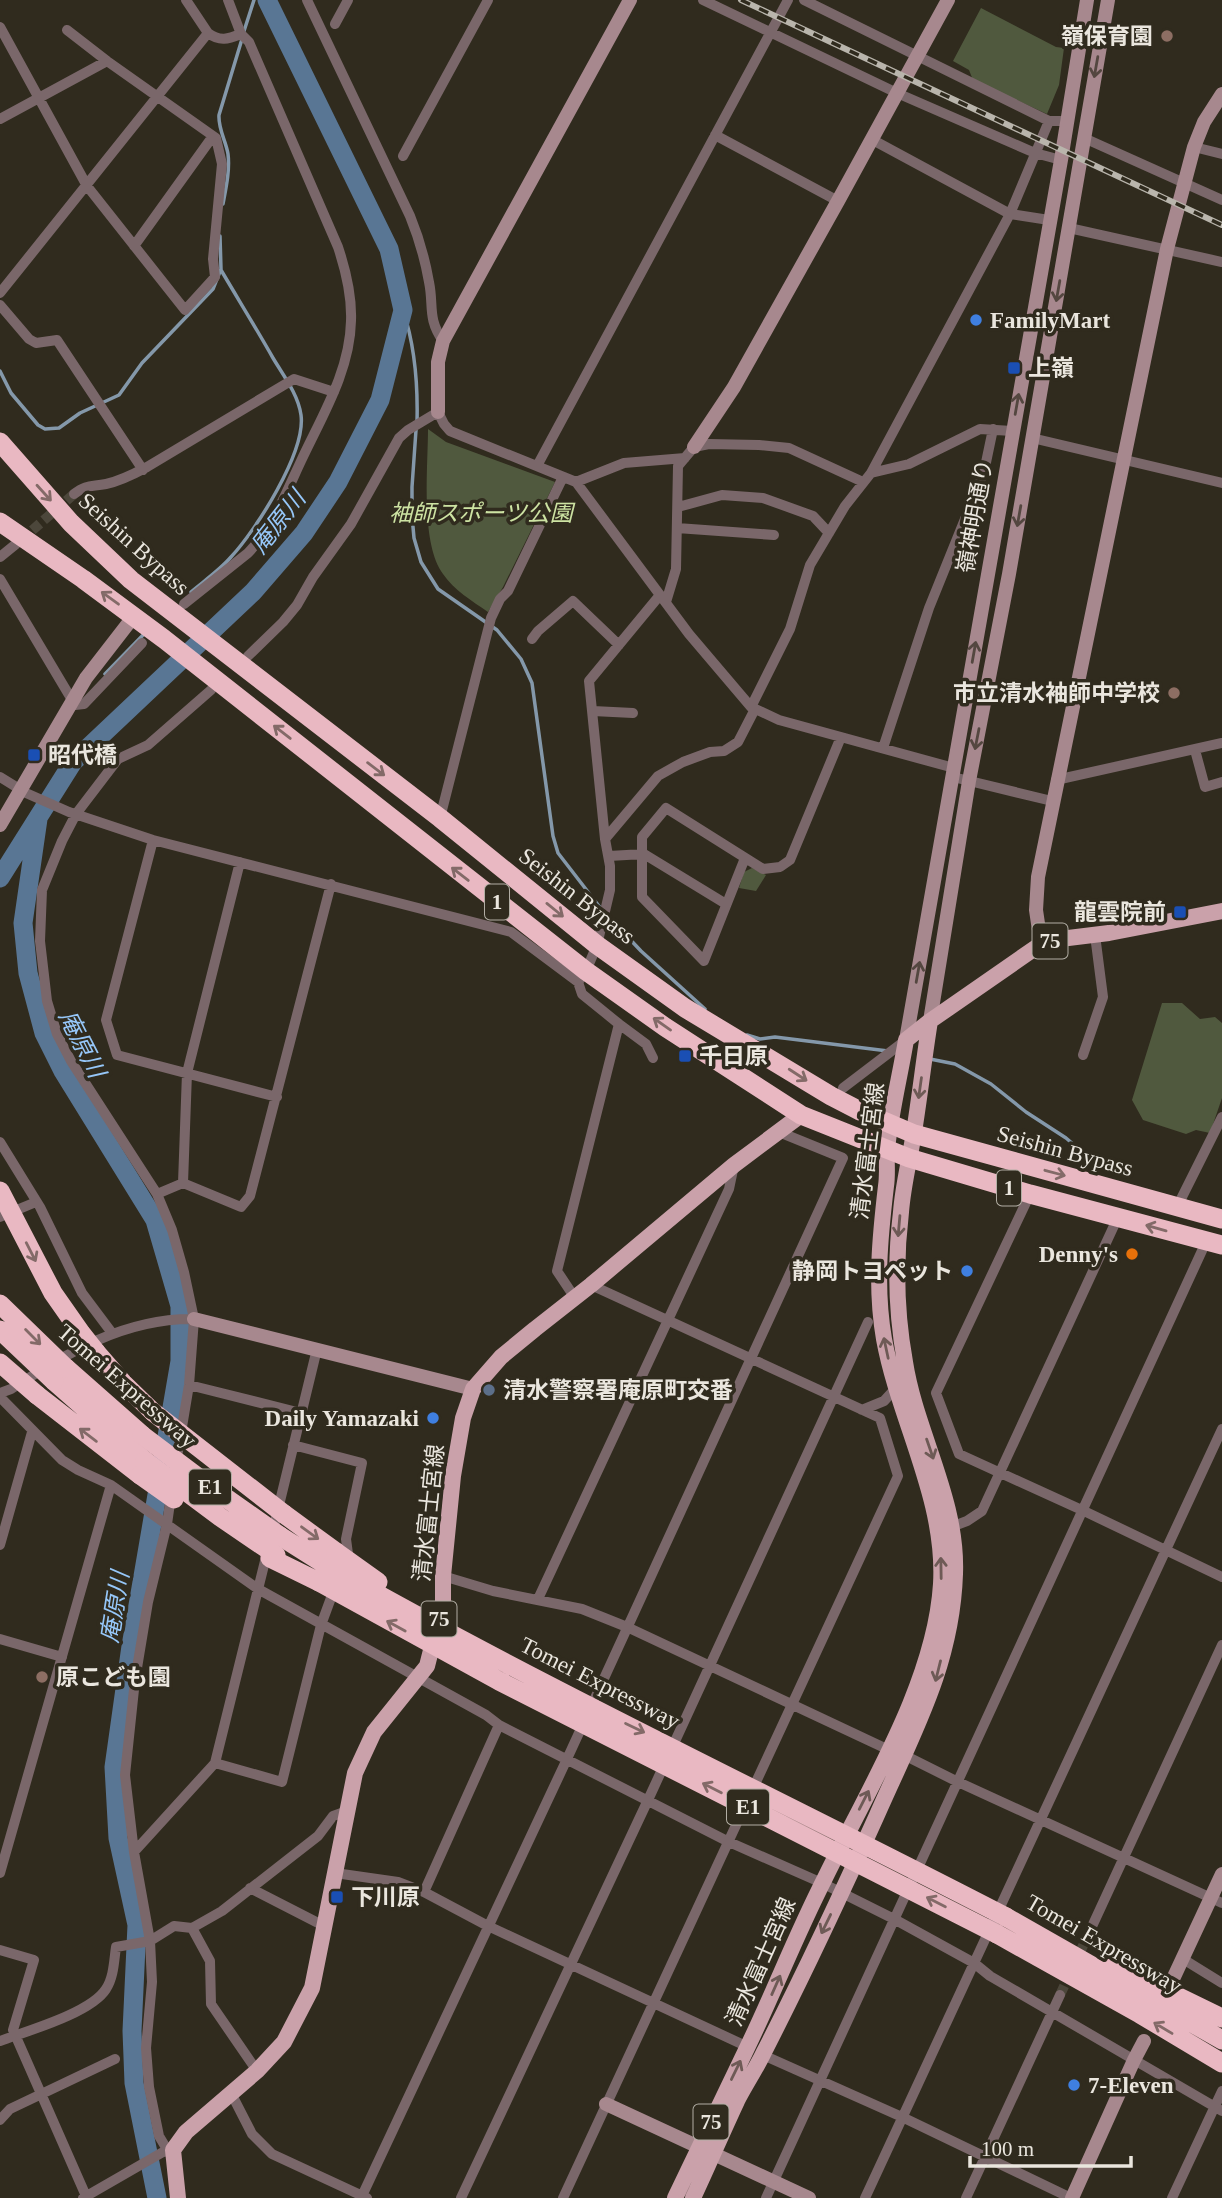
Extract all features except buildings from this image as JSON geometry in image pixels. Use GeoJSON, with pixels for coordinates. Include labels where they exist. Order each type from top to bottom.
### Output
{"type":"FeatureCollection","features":[{"type":"Feature","properties":{"kind":"highway","name":"Seishin Bypass"},"geometry":{"type":"LineString","coordinates":[[0,442],[48,497],[131,580],[184,613],[225,653],[440,818],[597,945],[685,1008],[831,1096],[914,1134],[1222,1219]]}},
{"type":"Feature","properties":{"kind":"highway","name":"1"},"geometry":{"type":"LineString","coordinates":[[0,522],[164,639],[582,976],[801,1115],[909,1158],[1218,1246]]}},
{"type":"Feature","properties":{"kind":"highway"},"geometry":{"type":"LineString","coordinates":[[0,1191],[53,1293],[96,1352],[153,1412],[284,1514],[328,1567]]}},
{"type":"Feature","properties":{"kind":"highway","name":"Tomei Expressway"},"geometry":{"type":"LineString","coordinates":[[0,1304],[142,1468],[275,1550],[328,1567],[465,1642],[1008,1925],[1222,2040]]}},
{"type":"Feature","properties":{"kind":"highway","name":"Tomei Expressway"},"geometry":{"type":"LineString","coordinates":[[0,1330],[219,1493],[275,1550]]}},
{"type":"Feature","properties":{"kind":"highway"},"geometry":{"type":"LineString","coordinates":[[0,1363],[37,1395],[142,1468]]}},
{"type":"Feature","properties":{"kind":"highway","name":"Tomei Expressway"},"geometry":{"type":"LineString","coordinates":[[328,1567],[499,1681],[1008,1925],[1140,2014],[1222,2063]]}},
{"type":"Feature","properties":{"kind":"highway"},"geometry":{"type":"LineString","coordinates":[[1008,1925],[1139,1976],[1222,2018]]}},
{"type":"Feature","properties":{"kind":"main road","name":"75"},"geometry":{"type":"LineString","coordinates":[[906,1040],[1041,944],[1222,911]]}},
{"type":"Feature","properties":{"kind":"main road","name":"清水富士宮線"},"geometry":{"type":"LineString","coordinates":[[675,2198],[748,2047],[822,1883],[896,1752],[927,1705],[950,1629],[956,1571],[951,1527],[937,1471],[913,1399],[897,1292],[901,1210],[930,1021]]}},
{"type":"Feature","properties":{"kind":"main road","name":"清水富士宮線"},"geometry":{"type":"LineString","coordinates":[[693,2198],[738,2101],[842,1893],[896,1752],[928,1657],[937,1615],[942,1565],[936,1521],[925,1477],[895,1388],[884,1336],[878,1261],[887,1150],[906,1040]]}},
{"type":"Feature","properties":{"kind":"main road","name":"清水富士宮線"},"geometry":{"type":"LineString","coordinates":[[168,2151],[257,2071],[284,2042],[312,1988],[355,1773],[374,1732],[427,1666],[443,1603],[443,1576],[453,1476],[463,1418],[473,1389],[501,1357],[734,1165],[801,1115]]}},
{"type":"Feature","properties":{"kind":"main road"},"geometry":{"type":"LineString","coordinates":[[168,2151],[178,2198]]}},
{"type":"Feature","properties":{"kind":"street"},"geometry":{"type":"LineString","coordinates":[[186,0],[208,33],[215,38],[227,40],[241,34]]}},
{"type":"Feature","properties":{"kind":"street"},"geometry":{"type":"LineString","coordinates":[[184,613],[257,544],[274,517],[334,392],[343,369],[351,321],[346,271],[338,247],[300,156],[249,42],[241,34],[228,0]]}},
{"type":"Feature","properties":{"kind":"street"},"geometry":{"type":"LineString","coordinates":[[307,0],[421,243],[430,284],[432,321],[443,341]]}},
{"type":"Feature","properties":{"kind":"street"},"geometry":{"type":"LineString","coordinates":[[335,24],[348,0]]}},
{"type":"Feature","properties":{"kind":"street"},"geometry":{"type":"LineString","coordinates":[[403,156],[488,0]]}},
{"type":"Feature","properties":{"kind":"street"},"geometry":{"type":"LineString","coordinates":[[630,0],[443,341],[438,362],[438,412],[444,424],[450,431],[576,482],[689,634],[753,708],[779,720],[883,748],[969,781],[1052,801]]}},
{"type":"Feature","properties":{"kind":"street"},"geometry":{"type":"LineString","coordinates":[[703,0],[897,93],[1035,153],[1061,160]]}},
{"type":"Feature","properties":{"kind":"street"},"geometry":{"type":"LineString","coordinates":[[537,466],[788,0]]}},
{"type":"Feature","properties":{"kind":"street"},"geometry":{"type":"LineString","coordinates":[[804,0],[1049,121],[1066,121]]}},
{"type":"Feature","properties":{"kind":"street"},"geometry":{"type":"LineString","coordinates":[[653,1058],[646,1044],[582,994],[582,976],[597,945],[610,890],[609,856],[589,681],[663,599],[676,569],[678,466],[734,387],[948,0]]}},
{"type":"Feature","properties":{"kind":"street","name":"嶺神明通り"},"geometry":{"type":"LineString","coordinates":[[906,1040],[1087,0]]}},
{"type":"Feature","properties":{"kind":"street","name":"嶺神明通り"},"geometry":{"type":"LineString","coordinates":[[930,1021],[969,781],[1009,574],[1108,0]]}},
{"type":"Feature","properties":{"kind":"street"},"geometry":{"type":"LineString","coordinates":[[0,27],[86,186],[185,310],[215,277],[213,259],[222,164],[216,138],[67,30]]}},
{"type":"Feature","properties":{"kind":"street"},"geometry":{"type":"LineString","coordinates":[[0,293],[208,33]]}},
{"type":"Feature","properties":{"kind":"street"},"geometry":{"type":"LineString","coordinates":[[0,120],[107,61]]}},
{"type":"Feature","properties":{"kind":"street"},"geometry":{"type":"LineString","coordinates":[[1041,944],[1036,910],[1038,877],[1167,249],[1194,147],[1222,94]]}},
{"type":"Feature","properties":{"kind":"street"},"geometry":{"type":"LineString","coordinates":[[605,839],[658,776],[683,762],[710,752],[724,751],[738,742],[790,629],[810,565],[845,506],[867,477],[1010,214],[1049,121]]}},
{"type":"Feature","properties":{"kind":"street"},"geometry":{"type":"LineString","coordinates":[[715,135],[838,201]]}},
{"type":"Feature","properties":{"kind":"street"},"geometry":{"type":"LineString","coordinates":[[134,246],[213,136]]}},
{"type":"Feature","properties":{"kind":"street"},"geometry":{"type":"LineString","coordinates":[[1084,138],[1222,200]]}},
{"type":"Feature","properties":{"kind":"street"},"geometry":{"type":"LineString","coordinates":[[872,139],[1010,214],[1049,220]]}},
{"type":"Feature","properties":{"kind":"street"},"geometry":{"type":"LineString","coordinates":[[1194,147],[1222,154]]}},
{"type":"Feature","properties":{"kind":"street"},"geometry":{"type":"LineString","coordinates":[[1069,228],[1222,262]]}},
{"type":"Feature","properties":{"kind":"street"},"geometry":{"type":"LineString","coordinates":[[0,305],[29,339],[36,343],[57,340],[143,470]]}},
{"type":"Feature","properties":{"kind":"street"},"geometry":{"type":"LineString","coordinates":[[74,494],[84,486],[104,485],[143,470],[294,379],[334,392]]}},
{"type":"Feature","properties":{"kind":"street"},"geometry":{"type":"LineString","coordinates":[[248,656],[297,605],[313,577],[351,524],[399,438],[438,412]]}},
{"type":"Feature","properties":{"kind":"street"},"geometry":{"type":"LineString","coordinates":[[576,482],[624,463],[689,452],[709,444],[789,448],[867,477],[909,464],[980,429],[1012,430]]}},
{"type":"Feature","properties":{"kind":"street"},"geometry":{"type":"LineString","coordinates":[[883,748],[929,608],[984,472],[993,429]]}},
{"type":"Feature","properties":{"kind":"street"},"geometry":{"type":"LineString","coordinates":[[1032,438],[1222,483]]}},
{"type":"Feature","properties":{"kind":"street"},"geometry":{"type":"LineString","coordinates":[[440,818],[491,618],[500,599],[508,591],[563,477]]}},
{"type":"Feature","properties":{"kind":"street"},"geometry":{"type":"LineString","coordinates":[[678,507],[722,495],[763,498],[813,516],[829,533]]}},
{"type":"Feature","properties":{"kind":"street"},"geometry":{"type":"LineString","coordinates":[[677,528],[774,535]]}},
{"type":"Feature","properties":{"kind":"street"},"geometry":{"type":"LineString","coordinates":[[0,557],[16,544]]}},
{"type":"Feature","properties":{"kind":"street"},"geometry":{"type":"LineString","coordinates":[[0,579],[72,702],[79,706],[84,704],[142,643]]}},
{"type":"Feature","properties":{"kind":"street"},"geometry":{"type":"LineString","coordinates":[[533,639],[538,631],[573,601],[619,645]]}},
{"type":"Feature","properties":{"kind":"street"},"geometry":{"type":"LineString","coordinates":[[0,825],[23,792],[86,678],[134,616]]}},
{"type":"Feature","properties":{"kind":"street"},"geometry":{"type":"LineString","coordinates":[[0,1950],[34,1960],[13,2030],[84,2197],[168,2151],[159,2136],[149,2087],[146,2048],[152,1982],[125,1776],[135,1680],[189,1385],[191,1319],[184,1272],[172,1230],[157,1194],[71,1061],[57,1034],[47,1001],[40,941],[42,890],[73,813],[118,759],[148,745],[211,690]]}},
{"type":"Feature","properties":{"kind":"street"},"geometry":{"type":"LineString","coordinates":[[593,711],[633,713]]}},
{"type":"Feature","properties":{"kind":"street"},"geometry":{"type":"LineString","coordinates":[[745,858],[704,961],[642,897],[642,837],[666,808],[763,869],[780,867],[790,860],[841,737]]}},
{"type":"Feature","properties":{"kind":"street"},"geometry":{"type":"LineString","coordinates":[[1056,780],[1222,743]]}},
{"type":"Feature","properties":{"kind":"street"},"geometry":{"type":"LineString","coordinates":[[1195,750],[1205,787],[1222,782]]}},
{"type":"Feature","properties":{"kind":"street"},"geometry":{"type":"LineString","coordinates":[[0,777],[23,792],[73,813],[153,840],[511,932],[582,976]]}},
{"type":"Feature","properties":{"kind":"street"},"geometry":{"type":"LineString","coordinates":[[153,840],[106,1020],[117,1055],[277,1097]]}},
{"type":"Feature","properties":{"kind":"street"},"geometry":{"type":"LineString","coordinates":[[609,856],[644,854],[726,904]]}},
{"type":"Feature","properties":{"kind":"street"},"geometry":{"type":"LineString","coordinates":[[183,1183],[187,1073],[240,862]]}},
{"type":"Feature","properties":{"kind":"street"},"geometry":{"type":"LineString","coordinates":[[157,1194],[183,1183],[241,1207],[250,1196],[331,884]]}},
{"type":"Feature","properties":{"kind":"street"},"geometry":{"type":"LineString","coordinates":[[1083,1055],[1103,997],[1095,935]]}},
{"type":"Feature","properties":{"kind":"street"},"geometry":{"type":"LineString","coordinates":[[575,1298],[557,1272],[620,1024]]}},
{"type":"Feature","properties":{"kind":"street"},"geometry":{"type":"LineString","coordinates":[[843,1088],[906,1040]]}},
{"type":"Feature","properties":{"kind":"street"},"geometry":{"type":"LineString","coordinates":[[1177,1207],[1222,1117]]}},
{"type":"Feature","properties":{"kind":"street"},"geometry":{"type":"LineString","coordinates":[[231,2093],[252,2134],[272,2154],[363,2197],[843,1157],[779,1132]]}},
{"type":"Feature","properties":{"kind":"street"},"geometry":{"type":"LineString","coordinates":[[0,1142],[36,1202],[82,1293],[112,1333]]}},
{"type":"Feature","properties":{"kind":"street"},"geometry":{"type":"LineString","coordinates":[[538,1599],[729,1189],[734,1165]]}},
{"type":"Feature","properties":{"kind":"street"},"geometry":{"type":"LineString","coordinates":[[1030,1194],[936,1393],[959,1454],[1222,1577]]}},
{"type":"Feature","properties":{"kind":"street"},"geometry":{"type":"LineString","coordinates":[[0,1217],[36,1202]]}},
{"type":"Feature","properties":{"kind":"street"},"geometry":{"type":"LineString","coordinates":[[951,1527],[982,1511],[1118,1217]]}},
{"type":"Feature","properties":{"kind":"street"},"geometry":{"type":"LineString","coordinates":[[766,2198],[1084,1511],[1218,1246]]}},
{"type":"Feature","properties":{"kind":"street"},"geometry":{"type":"LineString","coordinates":[[563,2198],[898,1476],[880,1418],[591,1285]]}},
{"type":"Feature","properties":{"kind":"street"},"geometry":{"type":"LineString","coordinates":[[473,1389],[191,1319],[163,1320],[112,1333],[75,1350],[0,1395],[32,1432],[62,1460],[111,1485],[258,1589],[486,1715],[499,1726],[729,1842],[822,1883],[894,1919],[974,1963],[990,1976],[1052,2013],[1218,2108]]}},
{"type":"Feature","properties":{"kind":"street"},"geometry":{"type":"LineString","coordinates":[[461,2198],[868,1322]]}},
{"type":"Feature","properties":{"kind":"street"},"geometry":{"type":"LineString","coordinates":[[134,1853],[215,1763],[317,1349]]}},
{"type":"Feature","properties":{"kind":"street"},"geometry":{"type":"LineString","coordinates":[[189,1385],[302,1413]]}},
{"type":"Feature","properties":{"kind":"street"},"geometry":{"type":"LineString","coordinates":[[862,1410],[884,1401],[895,1388]]}},
{"type":"Feature","properties":{"kind":"street"},"geometry":{"type":"LineString","coordinates":[[865,2198],[1222,1429]]}},
{"type":"Feature","properties":{"kind":"street"},"geometry":{"type":"LineString","coordinates":[[0,1545],[32,1432]]}},
{"type":"Feature","properties":{"kind":"street"},"geometry":{"type":"LineString","coordinates":[[215,1763],[282,1782],[321,1625],[348,1554],[346,1539],[362,1463],[293,1446]]}},
{"type":"Feature","properties":{"kind":"street"},"geometry":{"type":"LineString","coordinates":[[0,1873],[111,1485]]}},
{"type":"Feature","properties":{"kind":"street"},"geometry":{"type":"LineString","coordinates":[[443,1576],[493,1591],[582,1609],[627,1627],[1217,1901]]}},
{"type":"Feature","properties":{"kind":"street"},"geometry":{"type":"LineString","coordinates":[[0,1639],[62,1657]]}},
{"type":"Feature","properties":{"kind":"street"},"geometry":{"type":"LineString","coordinates":[[1089,1933],[1222,1645]]}},
{"type":"Feature","properties":{"kind":"street"},"geometry":{"type":"LineString","coordinates":[[424,1892],[499,1726]]}},
{"type":"Feature","properties":{"kind":"street"},"geometry":{"type":"LineString","coordinates":[[0,2041],[77,2012],[95,2001],[106,1989],[112,1976],[116,1947],[146,1941],[174,1926],[192,1928],[222,1911],[318,1836],[333,1816],[347,1811]]}},
{"type":"Feature","properties":{"kind":"street"},"geometry":{"type":"LineString","coordinates":[[335,1873],[398,1882],[424,1892],[488,1926],[748,2047]]}},
{"type":"Feature","properties":{"kind":"street"},"geometry":{"type":"LineString","coordinates":[[1173,1979],[1217,1901],[1222,1874]]}},
{"type":"Feature","properties":{"kind":"street"},"geometry":{"type":"LineString","coordinates":[[250,1888],[324,1926]]}},
{"type":"Feature","properties":{"kind":"street"},"geometry":{"type":"LineString","coordinates":[[192,1928],[211,1961],[211,2004],[257,2071]]}},
{"type":"Feature","properties":{"kind":"street"},"geometry":{"type":"LineString","coordinates":[[1183,1959],[1222,1983]]}},
{"type":"Feature","properties":{"kind":"street"},"geometry":{"type":"LineString","coordinates":[[966,2198],[1060,1996]]}},
{"type":"Feature","properties":{"kind":"street"},"geometry":{"type":"LineString","coordinates":[[763,2055],[902,2117],[1072,2198],[1144,2041]]}},
{"type":"Feature","properties":{"kind":"street"},"geometry":{"type":"LineString","coordinates":[[0,2120],[10,2109],[115,2059]]}},
{"type":"Feature","properties":{"kind":"street"},"geometry":{"type":"LineString","coordinates":[[1172,2198],[1218,2108],[1222,2091]]}},
{"type":"Feature","properties":{"kind":"street"},"geometry":{"type":"LineString","coordinates":[[606,2104],[809,2198]]}},
{"type":"Feature","properties":{"kind":"green space"},"geometry":{"type":"Polygon","coordinates":[[[981,8],[1056,47],[1064,48],[1059,85],[1047,114],[973,80],[969,70],[953,61],[981,8]]]}},
{"type":"Feature","properties":{"kind":"green space","name":"袖師スポーツ公園"},"geometry":{"type":"Polygon","coordinates":[[[428,429],[446,442],[555,482],[488,612],[452,585],[436,560],[428,525],[428,429]]]}},
{"type":"Feature","properties":{"kind":"green space"},"geometry":{"type":"Polygon","coordinates":[[[752,868],[766,875],[756,891],[739,888],[744,872],[752,868]]]}},
{"type":"Feature","properties":{"kind":"green space"},"geometry":{"type":"Polygon","coordinates":[[[1162,1003],[1182,1003],[1200,1019],[1215,1017],[1222,1023],[1222,1098],[1210,1133],[1196,1130],[1186,1134],[1143,1120],[1132,1100],[1162,1003]]]}},
{"type":"Feature","properties":{"kind":"waterway"},"geometry":{"type":"LineString","coordinates":[[244,31],[254,0]]}},
{"type":"Feature","properties":{"kind":"waterway","name":"庵原川"},"geometry":{"type":"LineString","coordinates":[[0,878],[73,762],[253,592],[304,533],[338,482],[380,400],[403,310],[389,249],[267,0]]}},
{"type":"Feature","properties":{"kind":"waterway"},"geometry":{"type":"LineString","coordinates":[[223,204],[228,160],[219,115],[242,39]]}},
{"type":"Feature","properties":{"kind":"waterway"},"geometry":{"type":"LineString","coordinates":[[0,371],[11,393],[38,425],[45,429],[59,428],[80,413],[119,395],[142,363],[213,289],[221,269],[220,236]]}},
{"type":"Feature","properties":{"kind":"waterway"},"geometry":{"type":"LineString","coordinates":[[191,592],[227,562],[253,529],[288,469],[300,431],[301,415],[293,392],[221,270]]}},
{"type":"Feature","properties":{"kind":"waterway"},"geometry":{"type":"LineString","coordinates":[[403,310],[415,365],[417,422]]}},
{"type":"Feature","properties":{"kind":"waterway"},"geometry":{"type":"LineString","coordinates":[[416,430],[412,516],[414,538],[421,562],[438,589],[497,630],[521,659],[532,683],[553,836],[558,853],[602,910]]}},
{"type":"Feature","properties":{"kind":"waterway"},"geometry":{"type":"LineString","coordinates":[[105,674],[146,632]]}},
{"type":"Feature","properties":{"kind":"waterway","name":"庵原川"},"geometry":{"type":"LineString","coordinates":[[38,819],[23,923],[28,973],[44,1033],[63,1071],[155,1220],[180,1306],[180,1361],[131,1646],[114,1767],[118,1838],[137,1925],[132,2031],[134,2083],[157,2198]]}},
{"type":"Feature","properties":{"kind":"waterway"},"geometry":{"type":"LineString","coordinates":[[607,915],[641,951],[705,1009]]}},
{"type":"Feature","properties":{"kind":"waterway"},"geometry":{"type":"LineString","coordinates":[[747,1035],[760,1039],[775,1037],[888,1051]]}},
{"type":"Feature","properties":{"kind":"waterway"},"geometry":{"type":"LineString","coordinates":[[930,1059],[955,1064],[991,1084],[1026,1112],[1066,1138],[1095,1163]]}},
{"type":"Feature","properties":{"kind":"tunnel"},"geometry":{"type":"LineString","coordinates":[[21,540],[74,494]]}},
{"type":"Feature","properties":{"kind":"tunnel"},"geometry":{"type":"LineString","coordinates":[[1060,1995],[1089,1933]]}},
{"type":"Feature","properties":{"kind":"railway"},"geometry":{"type":"LineString","coordinates":[[741,0],[1222,225]]}},
{"type":"Feature","properties":{"kind":"place","name":"嶺保育園"},"geometry":{"type":"Point","coordinates":[1167,36]}},
{"type":"Feature","properties":{"kind":"place","name":"FamilyMart"},"geometry":{"type":"Point","coordinates":[976,320]}},
{"type":"Feature","properties":{"kind":"place","name":"上嶺"},"geometry":{"type":"Point","coordinates":[1014,368]}},
{"type":"Feature","properties":{"kind":"place","name":"市立清水袖師中学校"},"geometry":{"type":"Point","coordinates":[1174,693]}},
{"type":"Feature","properties":{"kind":"place","name":"昭代橋"},"geometry":{"type":"Point","coordinates":[34,755]}},
{"type":"Feature","properties":{"kind":"place","name":"龍雲院前"},"geometry":{"type":"Point","coordinates":[1180,912]}},
{"type":"Feature","properties":{"kind":"place","name":"千日原"},"geometry":{"type":"Point","coordinates":[685,1056]}},
{"type":"Feature","properties":{"kind":"place","name":"Denny's"},"geometry":{"type":"Point","coordinates":[1132,1254]}},
{"type":"Feature","properties":{"kind":"place","name":"静岡トヨペット"},"geometry":{"type":"Point","coordinates":[967,1271]}},
{"type":"Feature","properties":{"kind":"place","name":"清水警察署庵原町交番"},"geometry":{"type":"Point","coordinates":[489,1390]}},
{"type":"Feature","properties":{"kind":"place","name":"Daily Yamazaki"},"geometry":{"type":"Point","coordinates":[433,1418]}},
{"type":"Feature","properties":{"kind":"place","name":"原こども園"},"geometry":{"type":"Point","coordinates":[42,1677]}},
{"type":"Feature","properties":{"kind":"place","name":"下川原"},"geometry":{"type":"Point","coordinates":[337,1897]}},
{"type":"Feature","properties":{"kind":"place","name":"7-Eleven"},"geometry":{"type":"Point","coordinates":[1074,2085]}}]}
